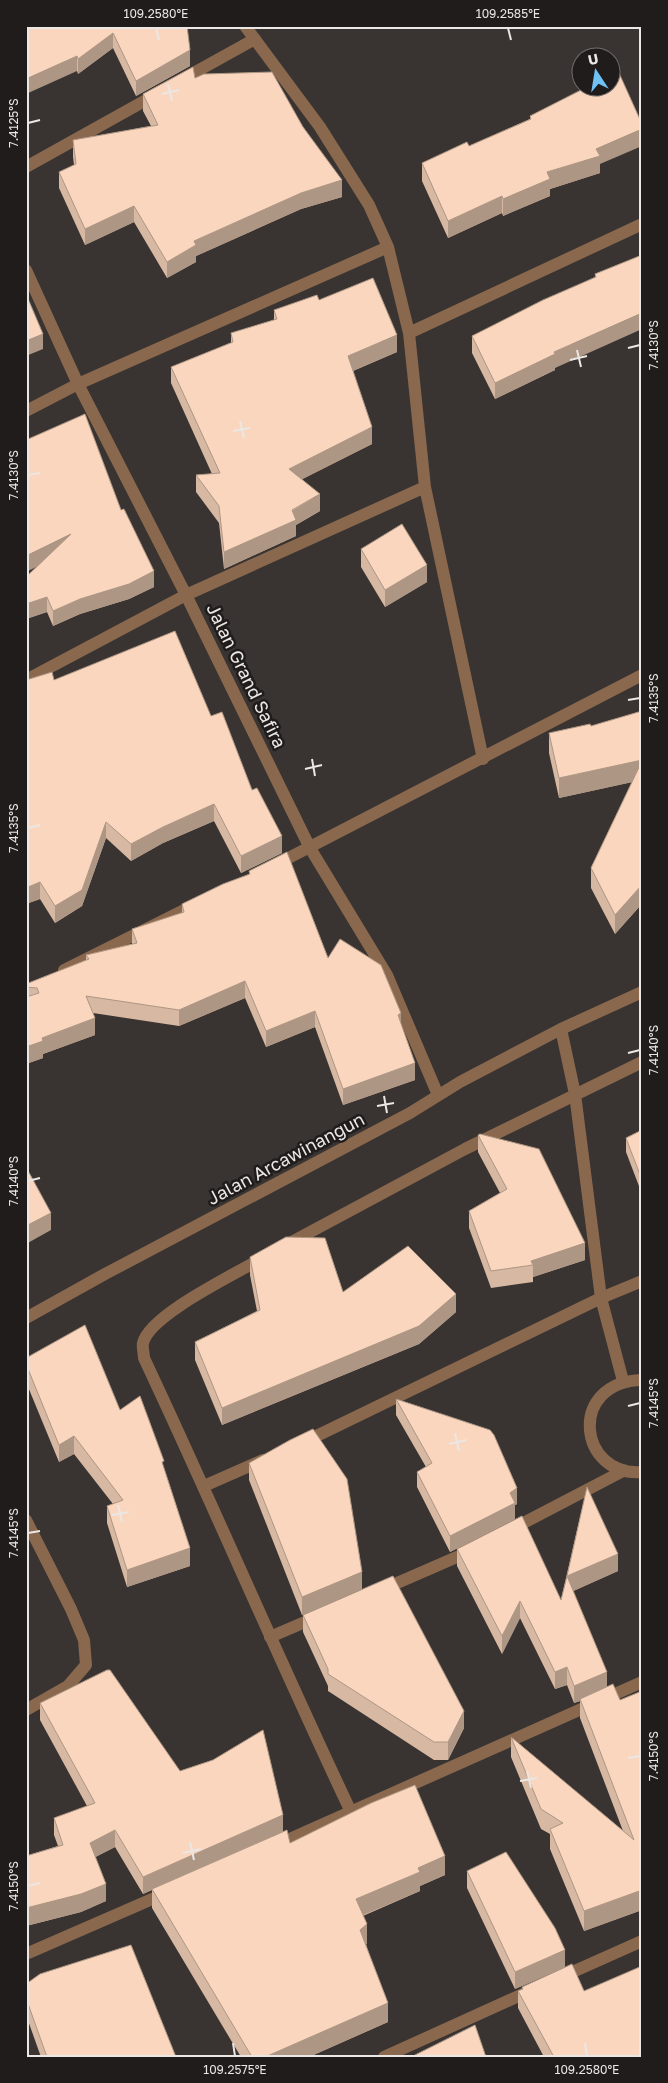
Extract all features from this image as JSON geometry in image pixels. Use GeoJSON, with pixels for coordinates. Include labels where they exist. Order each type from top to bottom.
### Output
{"type":"FeatureCollection","features":[{"type":"Feature","properties":{"kind":"street"},"geometry":{"type":"LineString","coordinates":[[245,26],[320,127],[369,205],[388,247],[409,333],[425,487],[483,759]]}},
{"type":"Feature","properties":{"kind":"street"},"geometry":{"type":"LineString","coordinates":[[26,167],[255,39]]}},
{"type":"Feature","properties":{"kind":"street"},"geometry":{"type":"LineString","coordinates":[[409,333],[640,225]]}},
{"type":"Feature","properties":{"kind":"street"},"geometry":{"type":"LineString","coordinates":[[26,411],[78,384],[388,247]]}},
{"type":"Feature","properties":{"kind":"street","name":"Jalan Grand Safira"},"geometry":{"type":"LineString","coordinates":[[26,270],[78,384],[186,595],[310,848],[387,975],[438,1095]]}},
{"type":"Feature","properties":{"kind":"street"},"geometry":{"type":"LineString","coordinates":[[26,680],[186,595],[425,487]]}},
{"type":"Feature","properties":{"kind":"street"},"geometry":{"type":"LineString","coordinates":[[266,870],[642,675]]}},
{"type":"Feature","properties":{"kind":"street"},"geometry":{"type":"LineString","coordinates":[[53,976],[204,901]]}},
{"type":"Feature","properties":{"kind":"street","name":"Jalan Arcawinangun"},"geometry":{"type":"LineString","coordinates":[[26,1318],[105,1274],[410,1113],[438,1095],[561,1029],[642,992]]}},
{"type":"Feature","properties":{"kind":"street"},"geometry":{"type":"LineString","coordinates":[[561,1029],[575,1094],[601,1298],[623,1381]]}},
{"type":"Feature","properties":{"kind":"street"},"geometry":{"type":"LineString","coordinates":[[351,1812],[144,1358],[143,1343],[154,1325],[180,1306],[279,1249],[464,1149],[642,1062]]}},
{"type":"Feature","properties":{"kind":"street"},"geometry":{"type":"LineString","coordinates":[[292,1447],[601,1298],[642,1281]]}},
{"type":"Feature","properties":{"kind":"street"},"geometry":{"type":"LineString","coordinates":[[642,1380],[623,1381],[609,1388],[597,1400],[591,1414],[590,1436],[597,1452],[607,1463],[623,1471],[642,1472]]}},
{"type":"Feature","properties":{"kind":"street"},"geometry":{"type":"LineString","coordinates":[[204,1486],[275,1455]]}},
{"type":"Feature","properties":{"kind":"street"},"geometry":{"type":"LineString","coordinates":[[502,1534],[623,1471]]}},
{"type":"Feature","properties":{"kind":"street"},"geometry":{"type":"LineString","coordinates":[[26,1520],[71,1609],[84,1640],[86,1665],[68,1686],[26,1710]]}},
{"type":"Feature","properties":{"kind":"street"},"geometry":{"type":"LineString","coordinates":[[370,1594],[485,1544]]}},
{"type":"Feature","properties":{"kind":"street"},"geometry":{"type":"LineString","coordinates":[[270,1637],[335,1609]]}},
{"type":"Feature","properties":{"kind":"street"},"geometry":{"type":"LineString","coordinates":[[261,1852],[642,1682]]}},
{"type":"Feature","properties":{"kind":"street"},"geometry":{"type":"LineString","coordinates":[[26,1954],[180,1887]]}},
{"type":"Feature","properties":{"kind":"street"},"geometry":{"type":"LineString","coordinates":[[384,2057],[642,1941]]}},
{"type":"Feature","properties":{"kind":"building"},"geometry":{"type":"Polygon","coordinates":[[[26,26],[187,26],[190,50],[136,81],[113,33],[78,59],[77,56],[26,79],[26,26]]]}},
{"type":"Feature","properties":{"kind":"building"},"geometry":{"type":"Polygon","coordinates":[[[193,67],[195,78],[204,74],[272,72],[303,127],[342,180],[301,193],[194,241],[196,245],[167,262],[134,206],[85,229],[59,172],[76,164],[73,140],[158,125],[143,94],[193,67]]]}},
{"type":"Feature","properties":{"kind":"building"},"geometry":{"type":"Polygon","coordinates":[[[620,75],[642,124],[642,129],[596,149],[600,156],[547,172],[550,179],[503,199],[502,196],[448,221],[422,163],[467,142],[469,146],[531,119],[530,116],[570,96],[570,98],[620,98],[620,75]]]}},
{"type":"Feature","properties":{"kind":"building"},"geometry":{"type":"Polygon","coordinates":[[[642,255],[642,313],[554,352],[555,354],[495,383],[472,336],[543,300],[596,277],[595,274],[642,255]]]}},
{"type":"Feature","properties":{"kind":"building"},"geometry":{"type":"Polygon","coordinates":[[[373,278],[397,335],[348,356],[372,427],[289,469],[320,494],[292,510],[296,520],[224,552],[219,506],[196,475],[220,473],[171,367],[233,342],[231,333],[277,319],[274,310],[317,295],[319,300],[373,278]]]}},
{"type":"Feature","properties":{"kind":"building"},"geometry":{"type":"Polygon","coordinates":[[[26,294],[43,334],[26,341],[26,294]]]}},
{"type":"Feature","properties":{"kind":"building"},"geometry":{"type":"Polygon","coordinates":[[[85,414],[121,510],[124,509],[154,571],[129,584],[80,599],[53,611],[47,597],[26,604],[26,577],[71,534],[26,556],[26,440],[85,414]]]}},
{"type":"Feature","properties":{"kind":"building"},"geometry":{"type":"Polygon","coordinates":[[[402,524],[427,565],[385,590],[361,549],[402,524]]]}},
{"type":"Feature","properties":{"kind":"building"},"geometry":{"type":"Polygon","coordinates":[[[175,631],[211,716],[222,712],[252,790],[257,788],[282,836],[241,856],[214,804],[131,844],[106,822],[82,890],[55,906],[40,882],[26,888],[26,680],[52,672],[54,680],[175,631]]]}},
{"type":"Feature","properties":{"kind":"building"},"geometry":{"type":"Polygon","coordinates":[[[642,711],[642,760],[559,778],[549,733],[590,724],[591,726],[642,711]]]}},
{"type":"Feature","properties":{"kind":"building"},"geometry":{"type":"Polygon","coordinates":[[[642,761],[642,886],[615,915],[591,868],[642,761]]]}},
{"type":"Feature","properties":{"kind":"building"},"geometry":{"type":"Polygon","coordinates":[[[287,852],[328,958],[340,939],[381,965],[401,1013],[398,1015],[415,1063],[343,1089],[315,1011],[266,1031],[245,981],[179,1010],[86,996],[95,1018],[42,1038],[43,1041],[26,1047],[26,997],[39,993],[37,988],[26,987],[26,984],[89,959],[86,955],[137,943],[132,929],[184,912],[182,904],[223,884],[250,874],[249,871],[287,852]]]}},
{"type":"Feature","properties":{"kind":"building"},"geometry":{"type":"Polygon","coordinates":[[[642,1130],[642,1180],[626,1138],[642,1130]]]}},
{"type":"Feature","properties":{"kind":"building"},"geometry":{"type":"Polygon","coordinates":[[[478,1135],[539,1149],[585,1243],[531,1261],[533,1265],[491,1271],[469,1211],[507,1189],[478,1135]]]}},
{"type":"Feature","properties":{"kind":"building"},"geometry":{"type":"Polygon","coordinates":[[[26,1167],[51,1213],[26,1226],[26,1167]]]}},
{"type":"Feature","properties":{"kind":"building"},"geometry":{"type":"Polygon","coordinates":[[[286,1237],[325,1238],[343,1292],[408,1246],[456,1294],[419,1326],[222,1408],[195,1342],[260,1310],[250,1257],[286,1237]]]}},
{"type":"Feature","properties":{"kind":"building"},"geometry":{"type":"Polygon","coordinates":[[[85,1325],[120,1410],[140,1396],[164,1461],[162,1462],[190,1548],[127,1570],[107,1506],[123,1500],[74,1436],[59,1445],[26,1364],[26,1358],[85,1325]]]}},
{"type":"Feature","properties":{"kind":"building"},"geometry":{"type":"Polygon","coordinates":[[[396,1399],[490,1430],[494,1435],[517,1488],[510,1493],[515,1503],[450,1536],[417,1472],[432,1463],[396,1399]]]}},
{"type":"Feature","properties":{"kind":"building"},"geometry":{"type":"Polygon","coordinates":[[[313,1429],[347,1479],[362,1572],[302,1597],[249,1463],[313,1429]]]}},
{"type":"Feature","properties":{"kind":"building"},"geometry":{"type":"Polygon","coordinates":[[[587,1487],[618,1554],[567,1576],[587,1487]]]}},
{"type":"Feature","properties":{"kind":"building"},"geometry":{"type":"Polygon","coordinates":[[[522,1516],[561,1600],[567,1576],[607,1672],[574,1686],[567,1667],[555,1672],[520,1601],[502,1636],[457,1549],[522,1516]]]}},
{"type":"Feature","properties":{"kind":"building"},"geometry":{"type":"Polygon","coordinates":[[[393,1576],[464,1711],[448,1742],[434,1742],[328,1674],[328,1669],[303,1615],[393,1576]]]}},
{"type":"Feature","properties":{"kind":"building"},"geometry":{"type":"Polygon","coordinates":[[[110,1670],[180,1771],[213,1760],[263,1730],[283,1815],[143,1877],[115,1830],[90,1843],[106,1884],[81,1894],[26,1908],[26,1856],[63,1845],[54,1818],[95,1803],[40,1703],[110,1670]]]}},
{"type":"Feature","properties":{"kind":"building"},"geometry":{"type":"Polygon","coordinates":[[[613,1684],[620,1700],[642,1691],[642,1890],[584,1911],[550,1829],[563,1823],[541,1809],[511,1737],[634,1840],[580,1699],[613,1684]]]}},
{"type":"Feature","properties":{"kind":"building"},"geometry":{"type":"Polygon","coordinates":[[[415,1785],[445,1856],[418,1868],[420,1872],[356,1899],[367,1924],[360,1930],[388,2003],[265,2057],[252,2057],[152,1889],[287,1830],[290,1843],[371,1803],[415,1785]]]}},
{"type":"Feature","properties":{"kind":"building"},"geometry":{"type":"Polygon","coordinates":[[[506,1852],[555,1928],[565,1950],[515,1972],[467,1871],[506,1852]]]}},
{"type":"Feature","properties":{"kind":"building"},"geometry":{"type":"Polygon","coordinates":[[[131,1945],[176,2057],[47,2057],[26,1998],[26,1984],[40,1974],[131,1945]]]}},
{"type":"Feature","properties":{"kind":"building"},"geometry":{"type":"Polygon","coordinates":[[[572,1964],[584,1991],[642,1966],[642,2057],[554,2057],[518,1991],[523,1989],[522,1987],[572,1964]]]}},
{"type":"Feature","properties":{"kind":"building"},"geometry":{"type":"Polygon","coordinates":[[[475,2025],[486,2057],[416,2057],[415,2055],[475,2025]]]}}]}
